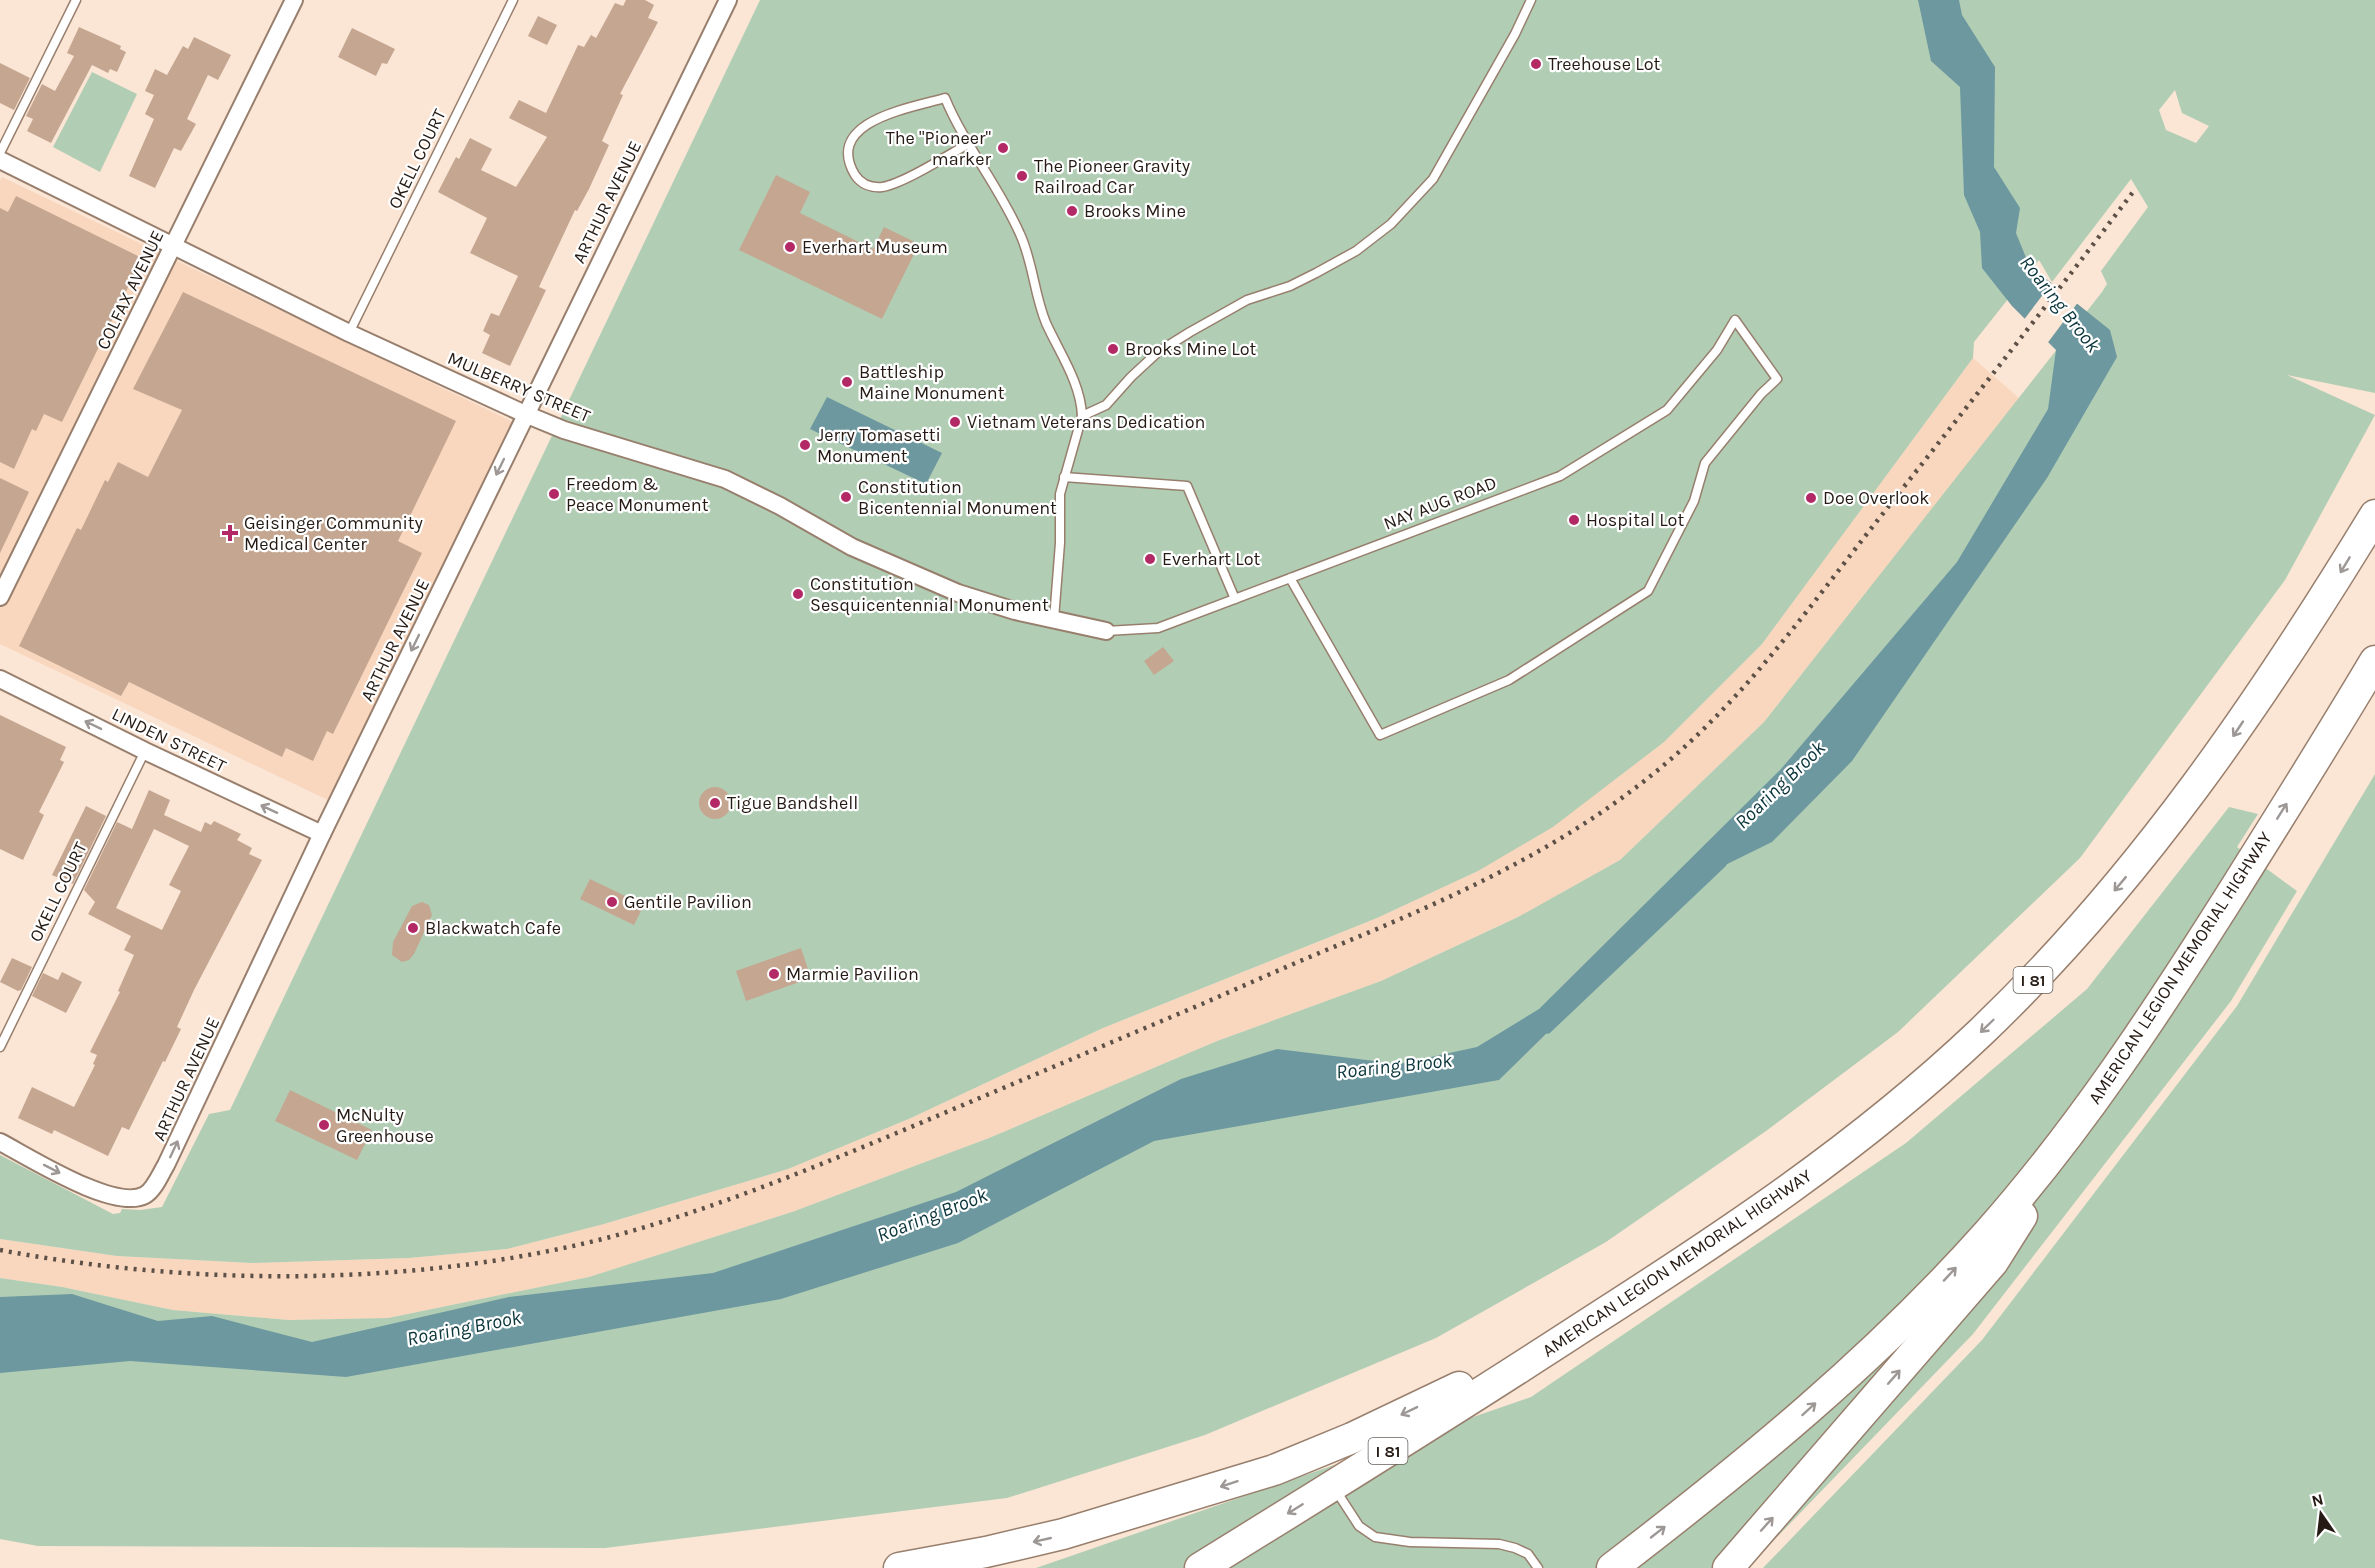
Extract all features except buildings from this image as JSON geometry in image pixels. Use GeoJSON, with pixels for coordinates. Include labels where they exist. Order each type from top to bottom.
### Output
{"type":"FeatureCollection","features":[{"type":"Feature","properties":{"kind":"highway","name":"AMERICAN LEGION MEMORIAL HIGHWAY"},"geometry":{"type":"LineString","coordinates":[[1200,1568],[1709,1246],[1835,1156],[1956,1055],[2039,974],[2138,863],[2209,770],[2301,636],[2375,515]]}},
{"type":"Feature","properties":{"kind":"highway","name":"AMERICAN LEGION MEMORIAL HIGHWAY"},"geometry":{"type":"LineString","coordinates":[[1612,1568],[1726,1480],[1787,1429],[1906,1319],[1989,1232],[2042,1169],[2090,1107],[2180,975],[2375,661]]}},
{"type":"Feature","properties":{"kind":"highway"},"geometry":{"type":"LineString","coordinates":[[1728,1568],[1993,1262],[2090,1107]]}},
{"type":"Feature","properties":{"kind":"highway"},"geometry":{"type":"LineString","coordinates":[[899,1568],[986,1552],[1073,1532],[1274,1470],[1352,1438],[1576,1332]]}},
{"type":"Feature","properties":{"kind":"street","name":"COLFAX AVENUE"},"geometry":{"type":"LineString","coordinates":[[0,597],[294,0]]}},
{"type":"Feature","properties":{"kind":"street","name":"ARTHUR AVENUE"},"geometry":{"type":"LineString","coordinates":[[0,1142],[94,1191],[121,1198],[142,1197],[149,1192],[166,1165],[322,834],[728,0]]}},
{"type":"Feature","properties":{"kind":"street","name":"MULBERRY STREET"},"geometry":{"type":"LineString","coordinates":[[0,160],[172,247],[525,414],[564,430],[725,478],[852,547],[958,593],[1015,611],[1106,631]]}},
{"type":"Feature","properties":{"kind":"street","name":"LINDEN STREET"},"geometry":{"type":"LineString","coordinates":[[0,679],[145,751],[322,834]]}},
{"type":"Feature","properties":{"kind":"lane"},"geometry":{"type":"LineString","coordinates":[[0,153],[76,0]]}},
{"type":"Feature","properties":{"kind":"lane","name":"OKELL COURT"},"geometry":{"type":"LineString","coordinates":[[350,333],[513,0]]}},
{"type":"Feature","properties":{"kind":"lane"},"geometry":{"type":"LineString","coordinates":[[1082,416],[1106,405],[1153,357],[1190,332],[1247,300],[1290,286],[1316,273],[1356,251],[1391,224],[1433,179],[1531,0]]}},
{"type":"Feature","properties":{"kind":"lane"},"geometry":{"type":"LineString","coordinates":[[968,144],[898,182],[882,187],[868,186],[856,177],[850,162],[849,147],[854,133],[866,123],[945,98],[958,128],[997,189],[1020,233],[1042,314],[1073,381],[1079,397],[1082,416],[1060,494],[1060,543],[1054,619]]}},
{"type":"Feature","properties":{"kind":"lane","name":"NAY AUG ROAD"},"geometry":{"type":"LineString","coordinates":[[1106,631],[1158,628],[1235,599],[1290,578],[1560,476],[1667,410],[1717,350],[1735,320],[1777,379],[1761,394],[1705,463],[1694,501],[1648,591],[1509,680],[1380,735],[1290,578]]}},
{"type":"Feature","properties":{"kind":"lane"},"geometry":{"type":"LineString","coordinates":[[1064,477],[1187,486],[1235,599]]}},
{"type":"Feature","properties":{"kind":"lane","name":"OKELL COURT"},"geometry":{"type":"LineString","coordinates":[[0,1047],[145,751]]}},
{"type":"Feature","properties":{"kind":"lane"},"geometry":{"type":"LineString","coordinates":[[1333,1485],[1359,1526],[1375,1537],[1410,1542],[1499,1544],[1528,1554],[1538,1568]]}},
{"type":"Feature","properties":{"kind":"shaded area","name":"Geisinger Community Medical Center"},"geometry":{"type":"Polygon","coordinates":[[[2,177],[515,423],[328,800],[0,644],[0,181],[2,177]]]}},
{"type":"Feature","properties":{"kind":"shaded area"},"geometry":{"type":"Polygon","coordinates":[[[1973,358],[2020,399],[1764,722],[1620,860],[1524,914],[1381,981],[1217,1041],[989,1138],[792,1212],[589,1277],[388,1318],[289,1320],[173,1310],[62,1287],[0,1278],[0,1239],[117,1256],[252,1263],[409,1258],[507,1249],[604,1224],[788,1169],[911,1118],[1103,1028],[1377,918],[1478,871],[1762,643],[1973,358]]]}},
{"type":"Feature","properties":{"kind":"green space"},"geometry":{"type":"Polygon","coordinates":[[[760,0],[2375,0],[2375,393],[2287,375],[2375,415],[2285,580],[2080,858],[1898,1032],[1766,1131],[1606,1242],[1436,1338],[1205,1435],[1007,1498],[605,1548],[38,1546],[0,1539],[0,1278],[62,1287],[173,1310],[289,1320],[388,1318],[589,1277],[792,1212],[989,1138],[1217,1041],[1381,981],[1518,917],[1620,860],[1764,722],[2102,292],[2107,284],[2101,271],[2148,207],[2131,179],[2052,282],[2039,260],[1974,342],[1973,358],[1762,644],[1664,742],[1553,827],[1478,871],[1377,918],[1103,1028],[911,1118],[788,1169],[604,1224],[507,1249],[409,1258],[252,1263],[117,1256],[0,1239],[0,1155],[113,1214],[120,1213],[122,1209],[140,1210],[162,1207],[209,1114],[230,1110],[760,0]],[[2175,90],[2159,110],[2166,130],[2196,143],[2209,126],[2182,113],[2175,90]]]}},
{"type":"Feature","properties":{"kind":"green space"},"geometry":{"type":"Polygon","coordinates":[[[92,72],[137,94],[100,172],[53,147],[92,72]]]}},
{"type":"Feature","properties":{"kind":"green space"},"geometry":{"type":"Polygon","coordinates":[[[2375,774],[2375,1568],[1763,1568],[1982,1340],[2237,1006],[2375,774]]]}},
{"type":"Feature","properties":{"kind":"green space"},"geometry":{"type":"Polygon","coordinates":[[[2229,807],[2258,814],[2237,847],[2297,891],[2231,1001],[1973,1334],[1747,1568],[1036,1568],[1531,1397],[1906,1143],[2087,989],[2229,807]]]}},
{"type":"Feature","properties":{"kind":"water"},"geometry":{"type":"Polygon","coordinates":[[[1918,0],[1959,0],[1962,15],[1995,67],[1994,167],[2020,208],[2016,233],[2029,265],[2110,330],[2117,357],[2047,478],[1852,761],[1772,842],[1711,872],[1499,1080],[1154,1141],[958,1243],[781,1299],[346,1377],[130,1361],[0,1373],[0,1297],[72,1294],[158,1321],[212,1316],[312,1342],[509,1297],[713,1273],[956,1192],[1181,1079],[1277,1049],[1399,1064],[1477,1047],[1539,1009],[1781,769],[1957,562],[2048,409],[2056,350],[2012,306],[1982,268],[1980,232],[1964,195],[1960,87],[1931,61],[1918,0]]]}},
{"type":"Feature","properties":{"kind":"water"},"geometry":{"type":"Polygon","coordinates":[[[827,397],[942,453],[926,484],[810,429],[827,397]]]}},
{"type":"Feature","properties":{"kind":"pier"},"geometry":{"type":"Polygon","coordinates":[[[2054,280],[2079,301],[2046,345],[2023,321],[2054,280]]]}},
{"type":"Feature","properties":{"kind":"waterway","name":"Roaring Brook"},"geometry":{"type":"LineString","coordinates":[[1548,1030],[1723,864]]}},
{"type":"Feature","properties":{"kind":"railway"},"geometry":{"type":"LineString","coordinates":[[0,1250],[151,1271],[308,1276],[387,1273],[464,1265],[540,1253],[614,1236],[727,1200],[838,1157],[1202,1004],[1475,884],[1519,862],[1602,812],[1680,751],[1734,698],[1807,611],[2133,192]]}},
{"type":"Feature","properties":{"kind":"place","name":"Treehouse Lot"},"geometry":{"type":"Point","coordinates":[1536,64]}},
{"type":"Feature","properties":{"kind":"place","name":"The \"Pioneer\" marker"},"geometry":{"type":"Point","coordinates":[1003,148]}},
{"type":"Feature","properties":{"kind":"place","name":"The Pioneer Gravity Railroad Car"},"geometry":{"type":"Point","coordinates":[1022,176]}},
{"type":"Feature","properties":{"kind":"place","name":"Brooks Mine"},"geometry":{"type":"Point","coordinates":[1072,211]}},
{"type":"Feature","properties":{"kind":"place","name":"Everhart Museum"},"geometry":{"type":"Point","coordinates":[790,247]}},
{"type":"Feature","properties":{"kind":"place","name":"Brooks Mine Lot"},"geometry":{"type":"Point","coordinates":[1113,349]}},
{"type":"Feature","properties":{"kind":"place","name":"Battleship Maine Monument"},"geometry":{"type":"Point","coordinates":[847,382]}},
{"type":"Feature","properties":{"kind":"place","name":"Vietnam Veterans Dedication"},"geometry":{"type":"Point","coordinates":[955,422]}},
{"type":"Feature","properties":{"kind":"place","name":"Jerry Tomasetti Monument"},"geometry":{"type":"Point","coordinates":[805,445]}},
{"type":"Feature","properties":{"kind":"place","name":"Freedom & Peace Monument"},"geometry":{"type":"Point","coordinates":[554,494]}},
{"type":"Feature","properties":{"kind":"place","name":"Constitution Bicentennial Monument"},"geometry":{"type":"Point","coordinates":[846,497]}},
{"type":"Feature","properties":{"kind":"place","name":"Doe Overlook"},"geometry":{"type":"Point","coordinates":[1811,498]}},
{"type":"Feature","properties":{"kind":"place","name":"Hospital Lot"},"geometry":{"type":"Point","coordinates":[1574,520]}},
{"type":"Feature","properties":{"kind":"place","name":"Geisinger Community Medical Center"},"geometry":{"type":"Point","coordinates":[230,533]}},
{"type":"Feature","properties":{"kind":"place","name":"Everhart Lot"},"geometry":{"type":"Point","coordinates":[1150,559]}},
{"type":"Feature","properties":{"kind":"place","name":"Constitution Sesquicentennial Monument"},"geometry":{"type":"Point","coordinates":[798,594]}},
{"type":"Feature","properties":{"kind":"place","name":"Tigue Bandshell"},"geometry":{"type":"Point","coordinates":[715,803]}},
{"type":"Feature","properties":{"kind":"place","name":"Gentile Pavilion"},"geometry":{"type":"Point","coordinates":[612,902]}},
{"type":"Feature","properties":{"kind":"place","name":"Blackwatch Cafe"},"geometry":{"type":"Point","coordinates":[413,928]}},
{"type":"Feature","properties":{"kind":"place","name":"Marmie Pavilion"},"geometry":{"type":"Point","coordinates":[774,974]}},
{"type":"Feature","properties":{"kind":"place","name":"McNulty Greenhouse"},"geometry":{"type":"Point","coordinates":[324,1125]}}]}
